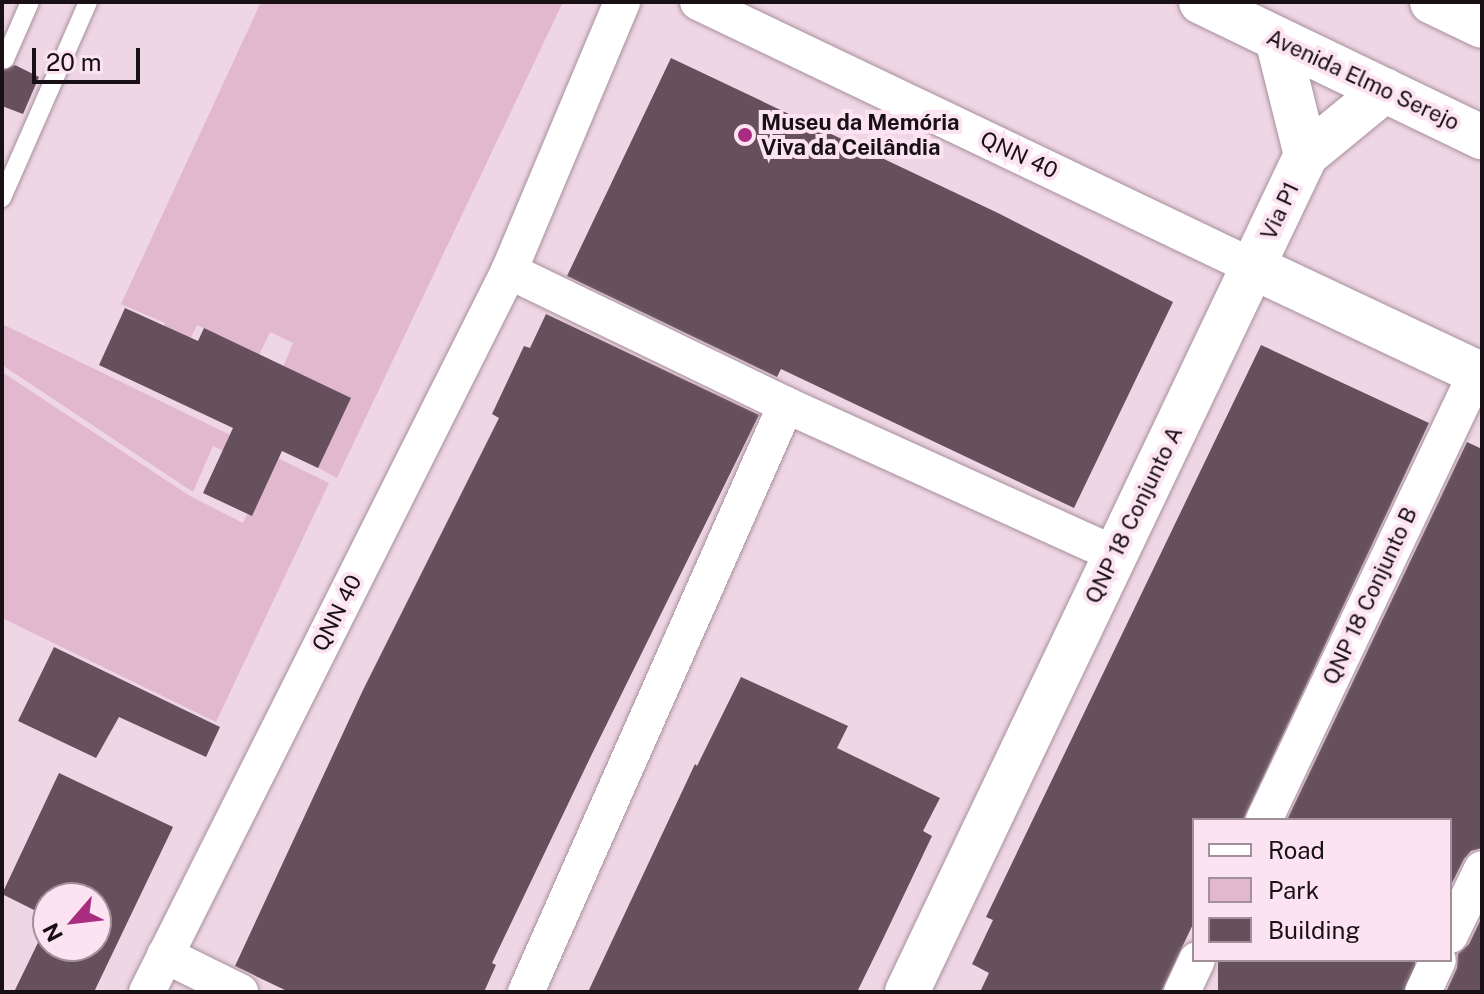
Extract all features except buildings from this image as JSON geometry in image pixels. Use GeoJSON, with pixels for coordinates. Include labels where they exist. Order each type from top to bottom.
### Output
{"type":"FeatureCollection","features":[{"type":"Feature","properties":{"kind":"street","name":"QNN 40"},"geometry":{"type":"LineString","coordinates":[[147,992],[509,271],[622,2]]}},
{"type":"Feature","properties":{"kind":"street","name":"QNN 40"},"geometry":{"type":"LineString","coordinates":[[698,2],[1253,267]]}},
{"type":"Feature","properties":{"kind":"street","name":"Avenida Elmo Serejo"},"geometry":{"type":"LineString","coordinates":[[1201,2],[1482,137]]}},
{"type":"Feature","properties":{"kind":"street"},"geometry":{"type":"LineString","coordinates":[[1432,2],[1482,26]]}},
{"type":"Feature","properties":{"kind":"street","name":"Via P1"},"geometry":{"type":"LineString","coordinates":[[1277,39],[1306,155]]}},
{"type":"Feature","properties":{"kind":"street","name":"Via P1"},"geometry":{"type":"LineString","coordinates":[[1253,267],[1306,155],[1385,90]]}},
{"type":"Feature","properties":{"kind":"street"},"geometry":{"type":"LineString","coordinates":[[1253,267],[1479,374]]}},
{"type":"Feature","properties":{"kind":"street","name":"QNP 18 Conjunto A"},"geometry":{"type":"LineString","coordinates":[[907,992],[1253,267]]}},
{"type":"Feature","properties":{"kind":"street"},"geometry":{"type":"LineString","coordinates":[[509,271],[786,405],[1115,554]]}},
{"type":"Feature","properties":{"kind":"street","name":"QNP 18 Conjunto B"},"geometry":{"type":"LineString","coordinates":[[1265,818],[1479,374]]}},
{"type":"Feature","properties":{"kind":"street"},"geometry":{"type":"LineString","coordinates":[[526,992],[786,405]]}},
{"type":"Feature","properties":{"kind":"street"},"geometry":{"type":"LineString","coordinates":[[1452,931],[1482,869]]}},
{"type":"Feature","properties":{"kind":"street"},"geometry":{"type":"LineString","coordinates":[[165,955],[240,992]]}},
{"type":"Feature","properties":{"kind":"street"},"geometry":{"type":"LineString","coordinates":[[1182,992],[1196,962]]}},
{"type":"Feature","properties":{"kind":"street"},"geometry":{"type":"LineString","coordinates":[[1423,992],[1437,962]]}},
{"type":"Feature","properties":{"kind":"lane"},"geometry":{"type":"LineString","coordinates":[[2,58],[5,59],[30,2]]}},
{"type":"Feature","properties":{"kind":"lane"},"geometry":{"type":"LineString","coordinates":[[2,198],[88,2]]}},
{"type":"Feature","properties":{"kind":"green space"},"geometry":{"type":"Polygon","coordinates":[[[261,2],[563,2],[337,478],[313,465],[283,367],[293,343],[270,332],[259,355],[197,325],[165,393],[141,382],[165,323],[121,304],[261,2]]]}},
{"type":"Feature","properties":{"kind":"green space"},"geometry":{"type":"Polygon","coordinates":[[[2,324],[329,483],[216,722],[2,618],[2,372],[190,496],[243,523],[267,473],[213,446],[193,492],[2,365],[2,324]]]}},
{"type":"Feature","properties":{"kind":"place","name":"Museu da Memória Viva da Ceilândia"},"geometry":{"type":"Point","coordinates":[745,135]}}]}
